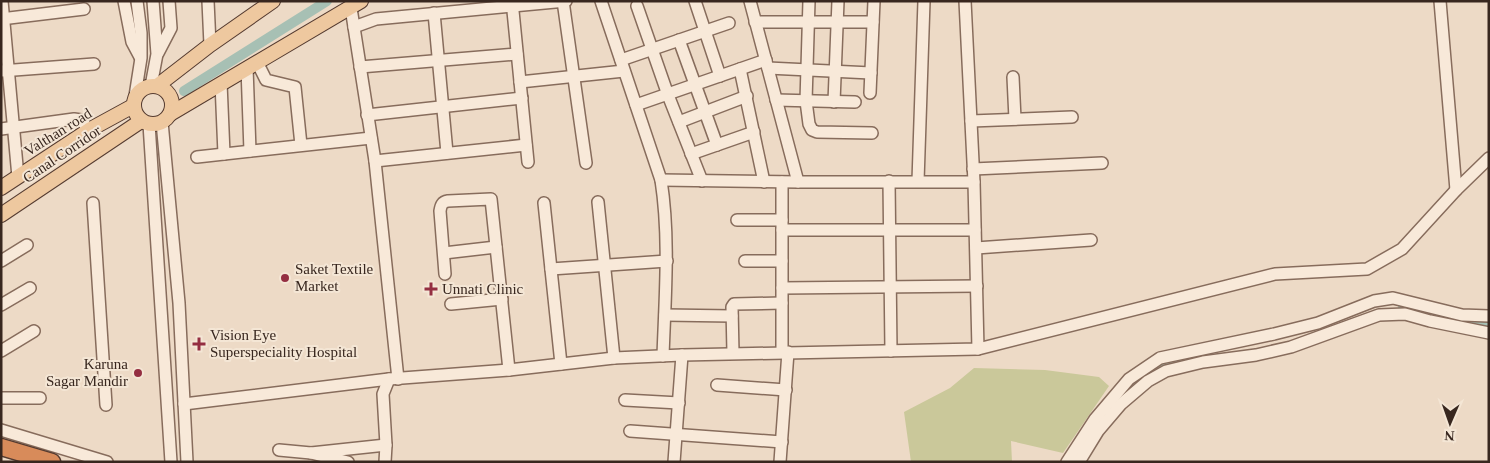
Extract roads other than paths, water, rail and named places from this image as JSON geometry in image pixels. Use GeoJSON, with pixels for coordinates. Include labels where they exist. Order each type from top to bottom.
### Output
{"type":"FeatureCollection","features":[{"type":"Feature","properties":{"kind":"highway"},"geometry":{"type":"LineString","coordinates":[[1,447],[52,462]]}},
{"type":"Feature","properties":{"kind":"main road"},"geometry":{"type":"LineString","coordinates":[[154,86],[162,89],[169,95],[172,103],[156,121],[135,114],[134,101],[142,89],[154,86],[273,1]]}},
{"type":"Feature","properties":{"kind":"main road","name":"Canal Corridor"},"geometry":{"type":"LineString","coordinates":[[1,215],[156,121],[356,5]]}},
{"type":"Feature","properties":{"kind":"main road","name":"Valthan road"},"geometry":{"type":"LineString","coordinates":[[1,188],[134,101]]}},
{"type":"Feature","properties":{"kind":"street"},"geometry":{"type":"LineString","coordinates":[[2,1],[5,71],[15,128],[18,177]]}},
{"type":"Feature","properties":{"kind":"street"},"geometry":{"type":"LineString","coordinates":[[124,1],[132,42],[141,58]]}},
{"type":"Feature","properties":{"kind":"street"},"geometry":{"type":"LineString","coordinates":[[134,101],[141,58],[141,32],[137,1]]}},
{"type":"Feature","properties":{"kind":"street"},"geometry":{"type":"LineString","coordinates":[[153,1],[157,54],[154,86]]}},
{"type":"Feature","properties":{"kind":"street"},"geometry":{"type":"LineString","coordinates":[[157,54],[171,28],[169,1]]}},
{"type":"Feature","properties":{"kind":"street"},"geometry":{"type":"LineString","coordinates":[[208,1],[210,45]]}},
{"type":"Feature","properties":{"kind":"street"},"geometry":{"type":"LineString","coordinates":[[354,26],[376,19],[441,9],[492,4],[564,1],[586,163]]}},
{"type":"Feature","properties":{"kind":"street"},"geometry":{"type":"LineString","coordinates":[[601,1],[660,180],[664,198],[666,261],[663,356]]}},
{"type":"Feature","properties":{"kind":"street"},"geometry":{"type":"LineString","coordinates":[[695,1],[720,76]]}},
{"type":"Feature","properties":{"kind":"street"},"geometry":{"type":"LineString","coordinates":[[750,1],[798,182]]}},
{"type":"Feature","properties":{"kind":"street"},"geometry":{"type":"LineString","coordinates":[[809,1],[806,70],[806,101],[809,124],[812,130],[817,132],[872,133]]}},
{"type":"Feature","properties":{"kind":"street"},"geometry":{"type":"LineString","coordinates":[[834,102],[838,1]]}},
{"type":"Feature","properties":{"kind":"street"},"geometry":{"type":"LineString","coordinates":[[870,94],[874,1]]}},
{"type":"Feature","properties":{"kind":"street"},"geometry":{"type":"LineString","coordinates":[[918,181],[924,1]]}},
{"type":"Feature","properties":{"kind":"street"},"geometry":{"type":"LineString","coordinates":[[955,1],[965,5],[974,182],[978,349]]}},
{"type":"Feature","properties":{"kind":"street"},"geometry":{"type":"LineString","coordinates":[[1440,1],[1456,190]]}},
{"type":"Feature","properties":{"kind":"street"},"geometry":{"type":"LineString","coordinates":[[512,3],[528,162]]}},
{"type":"Feature","properties":{"kind":"street"},"geometry":{"type":"LineString","coordinates":[[356,5],[354,26],[375,161],[394,379],[383,394],[385,462]]}},
{"type":"Feature","properties":{"kind":"street"},"geometry":{"type":"LineString","coordinates":[[637,6],[668,94],[702,181]]}},
{"type":"Feature","properties":{"kind":"street"},"geometry":{"type":"LineString","coordinates":[[2,18],[84,9]]}},
{"type":"Feature","properties":{"kind":"street"},"geometry":{"type":"LineString","coordinates":[[441,9],[438,60],[447,153]]}},
{"type":"Feature","properties":{"kind":"street"},"geometry":{"type":"LineString","coordinates":[[756,22],[873,22]]}},
{"type":"Feature","properties":{"kind":"street"},"geometry":{"type":"LineString","coordinates":[[520,82],[575,76],[623,65],[652,49],[729,23]]}},
{"type":"Feature","properties":{"kind":"street"},"geometry":{"type":"LineString","coordinates":[[679,40],[717,145]]}},
{"type":"Feature","properties":{"kind":"street"},"geometry":{"type":"LineString","coordinates":[[360,67],[517,54]]}},
{"type":"Feature","properties":{"kind":"street"},"geometry":{"type":"LineString","coordinates":[[5,71],[94,64]]}},
{"type":"Feature","properties":{"kind":"street"},"geometry":{"type":"LineString","coordinates":[[636,106],[740,69],[767,64],[806,70],[871,73]]}},
{"type":"Feature","properties":{"kind":"street"},"geometry":{"type":"LineString","coordinates":[[252,65],[266,80],[295,87],[301,146]]}},
{"type":"Feature","properties":{"kind":"street"},"geometry":{"type":"LineString","coordinates":[[250,151],[252,65]]}},
{"type":"Feature","properties":{"kind":"street"},"geometry":{"type":"LineString","coordinates":[[740,69],[764,182]]}},
{"type":"Feature","properties":{"kind":"street"},"geometry":{"type":"LineString","coordinates":[[1013,77],[1015,119]]}},
{"type":"Feature","properties":{"kind":"street"},"geometry":{"type":"LineString","coordinates":[[221,83],[224,154]]}},
{"type":"Feature","properties":{"kind":"street"},"geometry":{"type":"LineString","coordinates":[[679,122],[746,96]]}},
{"type":"Feature","properties":{"kind":"street"},"geometry":{"type":"LineString","coordinates":[[367,115],[522,98]]}},
{"type":"Feature","properties":{"kind":"street"},"geometry":{"type":"LineString","coordinates":[[776,100],[855,102]]}},
{"type":"Feature","properties":{"kind":"street"},"geometry":{"type":"LineString","coordinates":[[970,121],[1072,116]]}},
{"type":"Feature","properties":{"kind":"street"},"geometry":{"type":"LineString","coordinates":[[1,129],[74,119],[82,120],[90,130]]}},
{"type":"Feature","properties":{"kind":"street"},"geometry":{"type":"LineString","coordinates":[[156,121],[179,303],[187,462]]}},
{"type":"Feature","properties":{"kind":"street"},"geometry":{"type":"LineString","coordinates":[[156,121],[171,462]]}},
{"type":"Feature","properties":{"kind":"street"},"geometry":{"type":"LineString","coordinates":[[691,154],[754,132]]}},
{"type":"Feature","properties":{"kind":"street"},"geometry":{"type":"LineString","coordinates":[[197,157],[371,138]]}},
{"type":"Feature","properties":{"kind":"street"},"geometry":{"type":"LineString","coordinates":[[375,161],[526,144]]}},
{"type":"Feature","properties":{"kind":"street"},"geometry":{"type":"LineString","coordinates":[[184,404],[394,379],[509,370],[614,358],[682,354],[978,349],[1275,274],[1367,269],[1402,249],[1456,190],[1489,158]]}},
{"type":"Feature","properties":{"kind":"street"},"geometry":{"type":"LineString","coordinates":[[973,169],[1102,163]]}},
{"type":"Feature","properties":{"kind":"street"},"geometry":{"type":"LineString","coordinates":[[660,180],[974,182]]}},
{"type":"Feature","properties":{"kind":"street"},"geometry":{"type":"LineString","coordinates":[[889,181],[891,350]]}},
{"type":"Feature","properties":{"kind":"street"},"geometry":{"type":"LineString","coordinates":[[780,462],[786,390],[782,303],[782,182]]}},
{"type":"Feature","properties":{"kind":"street"},"geometry":{"type":"LineString","coordinates":[[445,274],[440,211],[442,204],[448,201],[491,199],[509,370]]}},
{"type":"Feature","properties":{"kind":"street"},"geometry":{"type":"LineString","coordinates":[[598,202],[614,358]]}},
{"type":"Feature","properties":{"kind":"street"},"geometry":{"type":"LineString","coordinates":[[93,203],[106,405]]}},
{"type":"Feature","properties":{"kind":"street"},"geometry":{"type":"LineString","coordinates":[[544,203],[561,364]]}},
{"type":"Feature","properties":{"kind":"street"},"geometry":{"type":"LineString","coordinates":[[737,220],[782,225],[890,231],[975,230]]}},
{"type":"Feature","properties":{"kind":"street"},"geometry":{"type":"LineString","coordinates":[[976,248],[1091,240]]}},
{"type":"Feature","properties":{"kind":"street"},"geometry":{"type":"LineString","coordinates":[[1,261],[27,244]]}},
{"type":"Feature","properties":{"kind":"street"},"geometry":{"type":"LineString","coordinates":[[444,253],[496,247]]}},
{"type":"Feature","properties":{"kind":"street"},"geometry":{"type":"LineString","coordinates":[[551,269],[666,261]]}},
{"type":"Feature","properties":{"kind":"street"},"geometry":{"type":"LineString","coordinates":[[745,261],[782,262]]}},
{"type":"Feature","properties":{"kind":"street"},"geometry":{"type":"LineString","coordinates":[[782,288],[977,286]]}},
{"type":"Feature","properties":{"kind":"street"},"geometry":{"type":"LineString","coordinates":[[1,306],[30,288]]}},
{"type":"Feature","properties":{"kind":"street"},"geometry":{"type":"LineString","coordinates":[[1068,462],[1095,419],[1128,379],[1160,358],[1309,325],[1374,301],[1393,298],[1462,314],[1489,316]]}},
{"type":"Feature","properties":{"kind":"street"},"geometry":{"type":"LineString","coordinates":[[451,304],[502,299]]}},
{"type":"Feature","properties":{"kind":"street"},"geometry":{"type":"LineString","coordinates":[[733,354],[732,307],[734,304],[782,303]]}},
{"type":"Feature","properties":{"kind":"street"},"geometry":{"type":"LineString","coordinates":[[1079,462],[1098,431],[1122,404],[1148,381],[1166,371],[1203,362],[1256,355],[1290,347],[1379,315],[1405,314],[1489,333]]}},
{"type":"Feature","properties":{"kind":"street"},"geometry":{"type":"LineString","coordinates":[[665,315],[732,316]]}},
{"type":"Feature","properties":{"kind":"street"},"geometry":{"type":"LineString","coordinates":[[1,352],[34,330]]}},
{"type":"Feature","properties":{"kind":"street"},"geometry":{"type":"LineString","coordinates":[[674,462],[682,354]]}},
{"type":"Feature","properties":{"kind":"street"},"geometry":{"type":"LineString","coordinates":[[717,384],[786,390]]}},
{"type":"Feature","properties":{"kind":"street"},"geometry":{"type":"LineString","coordinates":[[1,398],[40,398]]}},
{"type":"Feature","properties":{"kind":"street"},"geometry":{"type":"LineString","coordinates":[[625,400],[679,403]]}},
{"type":"Feature","properties":{"kind":"street"},"geometry":{"type":"LineString","coordinates":[[1,430],[107,462]]}},
{"type":"Feature","properties":{"kind":"street"},"geometry":{"type":"LineString","coordinates":[[630,430],[782,442]]}},
{"type":"Feature","properties":{"kind":"street"},"geometry":{"type":"LineString","coordinates":[[310,453],[386,445]]}},
{"type":"Feature","properties":{"kind":"street"},"geometry":{"type":"LineString","coordinates":[[279,450],[310,453],[348,462]]}},
{"type":"Feature","properties":{"kind":"waterway"},"geometry":{"type":"LineString","coordinates":[[184,91],[327,1]]}},
{"type":"Feature","properties":{"kind":"waterway"},"geometry":{"type":"LineString","coordinates":[[1407,306],[1462,322],[1489,323]]}},
{"type":"Feature","properties":{"kind":"waterway"},"geometry":{"type":"LineString","coordinates":[[1131,382],[1172,359]]}},
{"type":"Feature","properties":{"kind":"place","name":"Saket Textile Market"},"geometry":{"type":"Point","coordinates":[285,278]}},
{"type":"Feature","properties":{"kind":"place","name":"Unnati Clinic"},"geometry":{"type":"Point","coordinates":[431,289]}},
{"type":"Feature","properties":{"kind":"place","name":"Vision Eye Superspeciality Hospital"},"geometry":{"type":"Point","coordinates":[199,344]}},
{"type":"Feature","properties":{"kind":"place","name":"Karuna Sagar Mandir"},"geometry":{"type":"Point","coordinates":[138,373]}}]}
